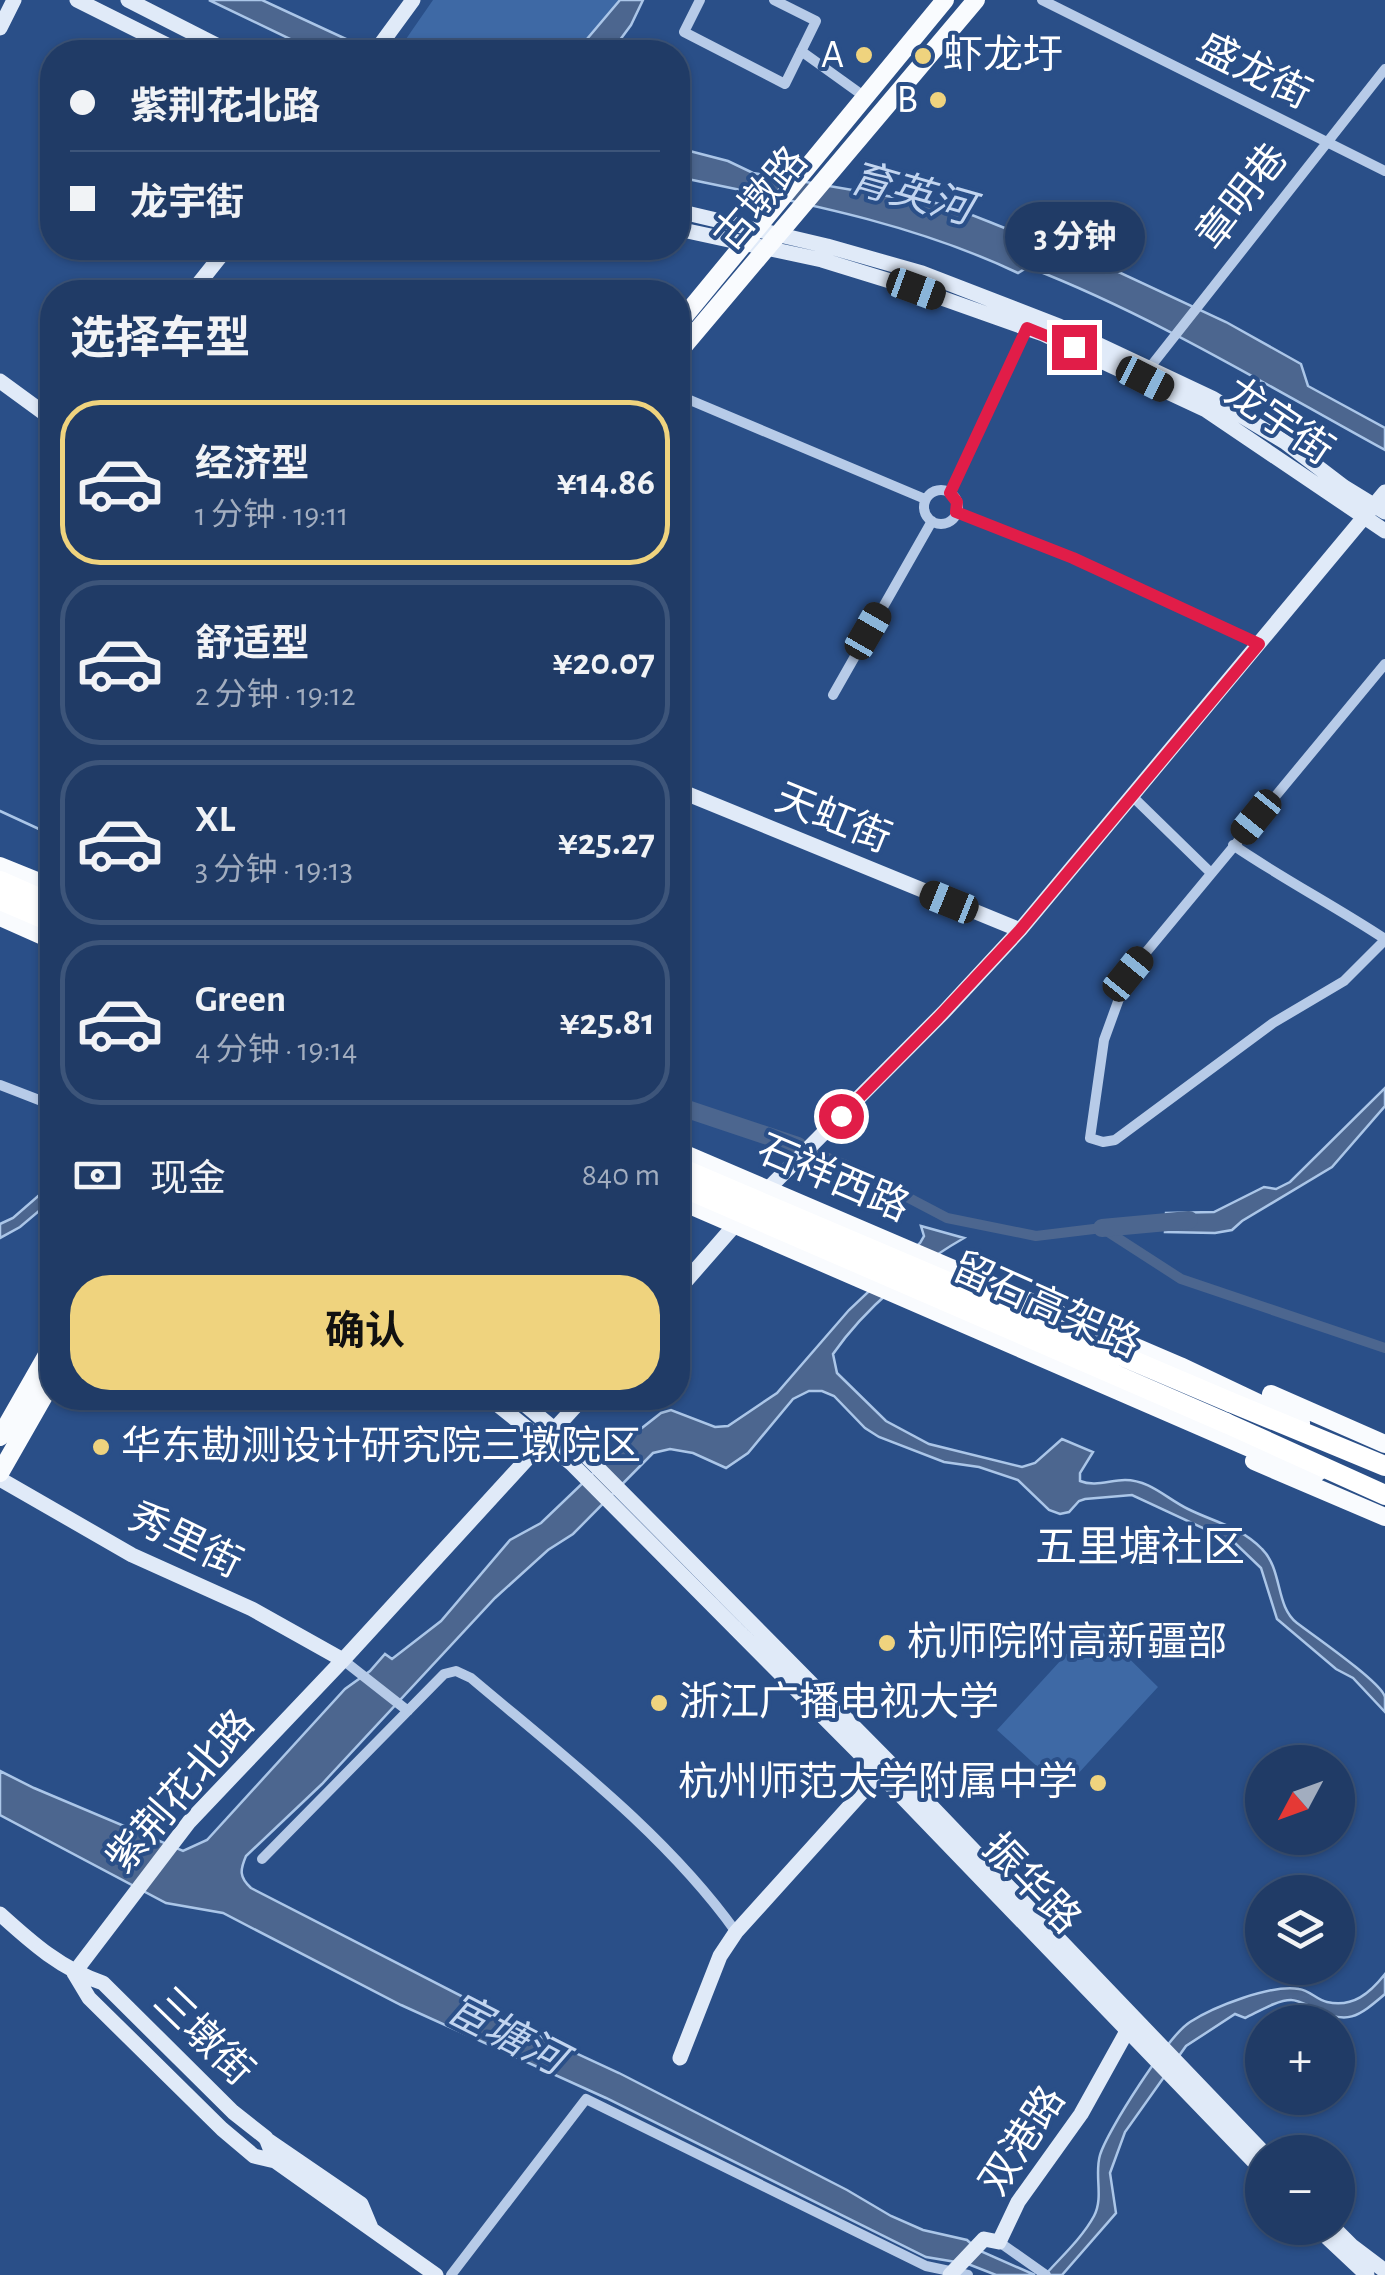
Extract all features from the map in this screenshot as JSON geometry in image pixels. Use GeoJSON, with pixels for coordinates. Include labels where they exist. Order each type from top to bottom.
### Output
{"type":"FeatureCollection","features":[{"type":"Feature","properties":{"kind":"highway"},"geometry":{"type":"LineString","coordinates":[[0,882],[40,899]]}},
{"type":"Feature","properties":{"kind":"highway"},"geometry":{"type":"LineString","coordinates":[[0,900],[40,917]]}},
{"type":"Feature","properties":{"kind":"highway","name":"留石高架路"},"geometry":{"type":"LineString","coordinates":[[690,1172],[1228,1413],[1279,1445],[1385,1496]]}},
{"type":"Feature","properties":{"kind":"highway","name":"留石高架路"},"geometry":{"type":"LineString","coordinates":[[690,1189],[1228,1413],[1350,1450],[1385,1466]]}},
{"type":"Feature","properties":{"kind":"main road","name":"古墩路"},"geometry":{"type":"LineString","coordinates":[[690,309],[944,0]]}},
{"type":"Feature","properties":{"kind":"main road","name":"古墩路"},"geometry":{"type":"LineString","coordinates":[[690,339],[976,0]]}},
{"type":"Feature","properties":{"kind":"main road"},"geometry":{"type":"LineString","coordinates":[[0,866],[40,882]]}},
{"type":"Feature","properties":{"kind":"main road"},"geometry":{"type":"LineString","coordinates":[[0,918],[40,935]]}},
{"type":"Feature","properties":{"kind":"main road","name":"石祥西路"},"geometry":{"type":"LineString","coordinates":[[690,1156],[1180,1366],[1272,1407],[1350,1450]]}},
{"type":"Feature","properties":{"kind":"main road","name":"石祥西路"},"geometry":{"type":"LineString","coordinates":[[690,1205],[1275,1459],[1356,1485]]}},
{"type":"Feature","properties":{"kind":"main road","name":"石祥西路"},"geometry":{"type":"LineString","coordinates":[[1180,1366],[1243,1381],[1385,1444]]}},
{"type":"Feature","properties":{"kind":"main road"},"geometry":{"type":"LineString","coordinates":[[0,1437],[40,1367]]}},
{"type":"Feature","properties":{"kind":"main road","name":"石祥西路"},"geometry":{"type":"LineString","coordinates":[[1106,1386],[1275,1472],[1385,1518]]}},
{"type":"Feature","properties":{"kind":"main road"},"geometry":{"type":"LineString","coordinates":[[0,1476],[40,1404]]}},
{"type":"Feature","properties":{"kind":"street"},"geometry":{"type":"LineString","coordinates":[[0,28],[14,0]]}},
{"type":"Feature","properties":{"kind":"street"},"geometry":{"type":"LineString","coordinates":[[77,0],[156,40]]}},
{"type":"Feature","properties":{"kind":"street"},"geometry":{"type":"LineString","coordinates":[[128,0],[206,40]]}},
{"type":"Feature","properties":{"kind":"street"},"geometry":{"type":"LineString","coordinates":[[384,40],[413,0]]}},
{"type":"Feature","properties":{"kind":"street"},"geometry":{"type":"LineString","coordinates":[[700,0],[684,32],[785,84],[816,22],[774,0]]}},
{"type":"Feature","properties":{"kind":"street","name":"盛龙街"},"geometry":{"type":"LineString","coordinates":[[1042,0],[1385,171]]}},
{"type":"Feature","properties":{"kind":"street"},"geometry":{"type":"LineString","coordinates":[[801,51],[865,98]]}},
{"type":"Feature","properties":{"kind":"street","name":"章明巷"},"geometry":{"type":"LineString","coordinates":[[1151,366],[1385,69]]}},
{"type":"Feature","properties":{"kind":"street","name":"龙宇街"},"geometry":{"type":"LineString","coordinates":[[690,216],[749,238]]}},
{"type":"Feature","properties":{"kind":"street","name":"龙宇街"},"geometry":{"type":"LineString","coordinates":[[690,231],[772,242],[922,273],[1059,326],[1151,366],[1285,442],[1377,507],[1385,531]]}},
{"type":"Feature","properties":{"kind":"street","name":"龙宇街"},"geometry":{"type":"LineString","coordinates":[[772,242],[1027,328],[1134,374],[1377,507]]}},
{"type":"Feature","properties":{"kind":"street"},"geometry":{"type":"LineString","coordinates":[[202,280],[217,260]]}},
{"type":"Feature","properties":{"kind":"street"},"geometry":{"type":"LineString","coordinates":[[950,493],[1027,328]]}},
{"type":"Feature","properties":{"kind":"street"},"geometry":{"type":"LineString","coordinates":[[0,381],[40,410]]}},
{"type":"Feature","properties":{"kind":"street"},"geometry":{"type":"LineString","coordinates":[[690,401],[925,500]]}},
{"type":"Feature","properties":{"kind":"street"},"geometry":{"type":"LineString","coordinates":[[934,491],[950,493],[957,502],[956,512],[946,523],[932,521],[925,514],[925,500],[934,491]]}},
{"type":"Feature","properties":{"kind":"street"},"geometry":{"type":"LineString","coordinates":[[690,1276],[768,1188],[1020,930],[1377,507]]}},
{"type":"Feature","properties":{"kind":"street"},"geometry":{"type":"LineString","coordinates":[[956,512],[1073,558],[1259,644]]}},
{"type":"Feature","properties":{"kind":"street"},"geometry":{"type":"LineString","coordinates":[[833,696],[932,521]]}},
{"type":"Feature","properties":{"kind":"street"},"geometry":{"type":"LineString","coordinates":[[1233,845],[1385,939],[1344,980],[1257,1034],[1114,1140],[1090,1138],[1104,1040],[1128,974],[1233,845],[1385,664]]}},
{"type":"Feature","properties":{"kind":"street","name":"天虹街"},"geometry":{"type":"LineString","coordinates":[[690,795],[1020,930]]}},
{"type":"Feature","properties":{"kind":"street"},"geometry":{"type":"LineString","coordinates":[[1132,796],[1211,872]]}},
{"type":"Feature","properties":{"kind":"street"},"geometry":{"type":"LineString","coordinates":[[0,1084],[40,1101]]}},
{"type":"Feature","properties":{"kind":"street","name":"振华路"},"geometry":{"type":"LineString","coordinates":[[510,1410],[551,1435]]}},
{"type":"Feature","properties":{"kind":"street","name":"振华路"},"geometry":{"type":"LineString","coordinates":[[528,1410],[884,1768],[1177,2072],[1245,2150]]}},
{"type":"Feature","properties":{"kind":"street"},"geometry":{"type":"LineString","coordinates":[[551,1435],[573,1410]]}},
{"type":"Feature","properties":{"kind":"street","name":"紫荆花北路"},"geometry":{"type":"LineString","coordinates":[[74,1974],[176,1838],[551,1435]]}},
{"type":"Feature","properties":{"kind":"street","name":"秀里街"},"geometry":{"type":"LineString","coordinates":[[0,1476],[132,1555],[252,1609],[344,1660]]}},
{"type":"Feature","properties":{"kind":"street"},"geometry":{"type":"LineString","coordinates":[[344,1660],[408,1711]]}},
{"type":"Feature","properties":{"kind":"street"},"geometry":{"type":"LineString","coordinates":[[262,1860],[444,1674],[456,1671],[472,1678],[599,1787],[708,1894],[736,1932]]}},
{"type":"Feature","properties":{"kind":"street"},"geometry":{"type":"LineString","coordinates":[[680,2058],[720,1956],[736,1932],[884,1768]]}},
{"type":"Feature","properties":{"kind":"street","name":"三墩街"},"geometry":{"type":"LineString","coordinates":[[0,1914],[74,1974],[102,1983],[233,2112],[266,2138],[275,2160]]}},
{"type":"Feature","properties":{"kind":"street","name":"三墩街"},"geometry":{"type":"LineString","coordinates":[[74,1974],[89,1998],[254,2156],[275,2160],[436,2275]]}},
{"type":"Feature","properties":{"kind":"street","name":"双港路"},"geometry":{"type":"LineString","coordinates":[[957,2272],[992,2240],[1081,2114],[1131,2024]]}},
{"type":"Feature","properties":{"kind":"street","name":"振华路"},"geometry":{"type":"LineString","coordinates":[[1177,2072],[1245,2136]]}},
{"type":"Feature","properties":{"kind":"street"},"geometry":{"type":"LineString","coordinates":[[451,2275],[586,2099],[926,2266],[957,2272]]}},
{"type":"Feature","properties":{"kind":"street"},"geometry":{"type":"LineString","coordinates":[[266,2138],[361,2204],[371,2228]]}},
{"type":"Feature","properties":{"kind":"street"},"geometry":{"type":"LineString","coordinates":[[992,2240],[1046,2275]]}},
{"type":"Feature","properties":{"kind":"street"},"geometry":{"type":"LineString","coordinates":[[1335,2245],[1367,2275]]}},
{"type":"Feature","properties":{"kind":"street"},"geometry":{"type":"LineString","coordinates":[[1351,2245],[1385,2271]]}},
{"type":"Feature","properties":{"kind":"shaded area"},"geometry":{"type":"Polygon","coordinates":[[[433,0],[625,0],[597,40],[405,40],[433,0]]]}},
{"type":"Feature","properties":{"kind":"shaded area"},"geometry":{"type":"Polygon","coordinates":[[[1094,1624],[1158,1687],[1063,1790],[997,1730],[1094,1624]]]}},
{"type":"Feature","properties":{"kind":"water"},"geometry":{"type":"Polygon","coordinates":[[[209,0],[262,0],[348,40],[292,40],[209,0]]]}},
{"type":"Feature","properties":{"kind":"water"},"geometry":{"type":"Polygon","coordinates":[[[620,0],[643,0],[620,40],[586,40],[620,0]]]}},
{"type":"Feature","properties":{"kind":"water"},"geometry":{"type":"Polygon","coordinates":[[[690,151],[728,161],[753,173],[944,205],[1015,232],[1016,236],[1095,261],[1226,322],[1301,364],[1308,386],[1385,428],[1385,450],[1209,352],[1074,286],[1028,267],[1018,273],[936,240],[808,204],[690,179],[690,151]]]}},
{"type":"Feature","properties":{"kind":"water"},"geometry":{"type":"Polygon","coordinates":[[[1385,1088],[1385,1106],[1332,1167],[1232,1230],[1165,1232],[1166,1213],[1214,1212],[1264,1187],[1276,1189],[1290,1182],[1385,1088]]]}},
{"type":"Feature","properties":{"kind":"water"},"geometry":{"type":"Polygon","coordinates":[[[40,1194],[40,1210],[0,1238],[0,1224],[40,1194]]]}},
{"type":"Feature","properties":{"kind":"water","name":"宦塘河"},"geometry":{"type":"Polygon","coordinates":[[[921,1226],[964,1238],[909,1275],[860,1320],[833,1354],[837,1373],[886,1421],[929,1444],[1022,1467],[1035,1463],[1062,1439],[1093,1452],[1080,1473],[1080,1481],[1142,1483],[1245,1535],[1269,1558],[1290,1616],[1381,1690],[1385,1712],[1353,1678],[1336,1669],[1277,1619],[1261,1568],[1235,1543],[1132,1495],[1085,1499],[1060,1514],[1049,1510],[1018,1480],[979,1467],[944,1462],[879,1437],[834,1396],[809,1391],[793,1399],[748,1453],[726,1468],[693,1453],[670,1449],[653,1453],[573,1534],[548,1550],[495,1598],[322,1784],[246,1856],[242,1873],[251,1888],[619,2073],[891,2216],[923,2230],[967,2240],[978,2250],[1035,2275],[996,2275],[968,2264],[926,2257],[606,2098],[401,2005],[223,1913],[166,1903],[0,1815],[0,1771],[183,1851],[207,1840],[345,1689],[385,1654],[392,1659],[441,1621],[510,1540],[541,1523],[661,1413],[671,1410],[715,1427],[728,1426],[777,1393],[849,1310],[920,1243],[924,1236],[921,1226]]]}},
{"type":"Feature","properties":{"kind":"water"},"geometry":{"type":"Polygon","coordinates":[[[1385,1974],[1385,1994],[1355,2014],[1355,2005],[1306,2005],[1294,2000],[1245,2005],[1245,2018],[1235,2014],[1186,2046],[1125,2132],[1110,2173],[1116,2213],[1062,2275],[1045,2275],[1094,2216],[1098,2163],[1114,2126],[1168,2045],[1190,2022],[1243,1998],[1273,1990],[1303,1990],[1336,2003],[1353,2001],[1385,1974]]]}},
{"type":"Feature","properties":{"kind":"waterway"},"geometry":{"type":"LineString","coordinates":[[0,811],[40,829]]}},
{"type":"Feature","properties":{"kind":"waterway"},"geometry":{"type":"LineString","coordinates":[[690,1110],[798,1146]]}},
{"type":"Feature","properties":{"kind":"waterway"},"geometry":{"type":"LineString","coordinates":[[815,1153],[947,1218],[1036,1236],[1102,1228],[1181,1279],[1385,1348]]}},
{"type":"Feature","properties":{"kind":"waterway"},"geometry":{"type":"LineString","coordinates":[[1102,1228],[1189,1220]]}},
{"type":"Feature","properties":{"kind":"place","name":"A"},"geometry":{"type":"Point","coordinates":[864,55]}},
{"type":"Feature","properties":{"kind":"place","name":"虾龙圩"},"geometry":{"type":"Point","coordinates":[923,56]}},
{"type":"Feature","properties":{"kind":"place","name":"B"},"geometry":{"type":"Point","coordinates":[938,100]}},
{"type":"Feature","properties":{"kind":"place","name":"华东勘测设计研究院三墩院区"},"geometry":{"type":"Point","coordinates":[101,1447]}},
{"type":"Feature","properties":{"kind":"place","name":"杭师院附高新疆部"},"geometry":{"type":"Point","coordinates":[887,1643]}},
{"type":"Feature","properties":{"kind":"place","name":"浙江广播电视大学"},"geometry":{"type":"Point","coordinates":[659,1703]}},
{"type":"Feature","properties":{"kind":"place","name":"杭州师范大学附属中学"},"geometry":{"type":"Point","coordinates":[1098,1783]}},
{"type":"Feature","properties":{"kind":"district","name":"五里塘社区"},"geometry":{"type":"Point","coordinates":[1140,1548]}},
{"type":"Feature","properties":{"kind":"route"},"geometry":{"type":"LineString","coordinates":[[841,1116],[1020,930],[1259,644],[1073,558],[956,512],[957,502],[950,493],[1027,328],[1074,347]]}},
{"type":"Feature","properties":{"kind":"water label","name":"育英河"},"geometry":{"type":"Point","coordinates":[911,194]}}]}
